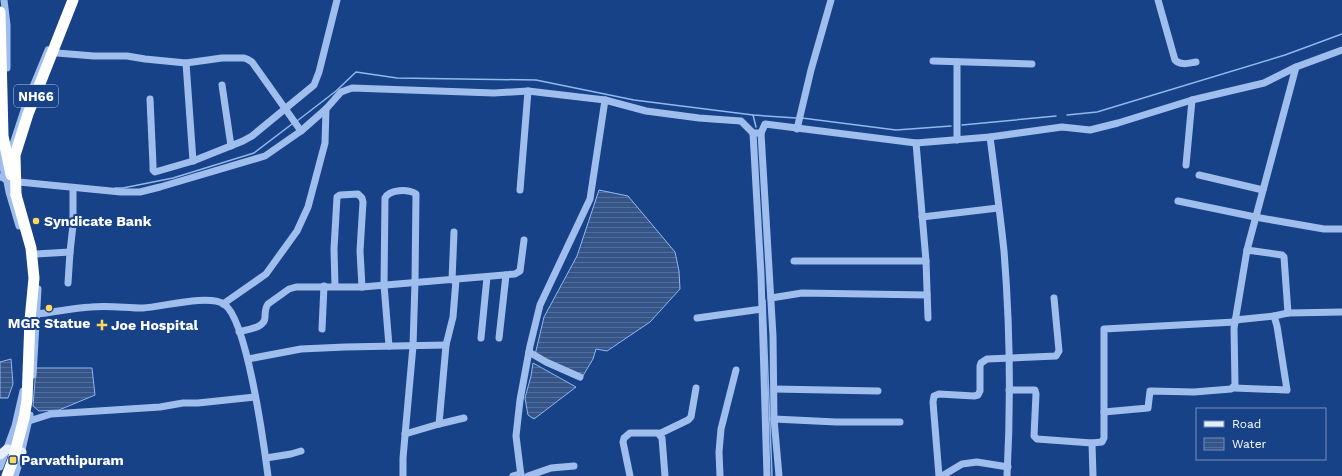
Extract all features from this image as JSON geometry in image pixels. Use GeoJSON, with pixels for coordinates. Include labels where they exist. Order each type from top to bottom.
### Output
{"type":"FeatureCollection","features":[{"type":"Feature","properties":{"kind":"highway","name":"NH66"},"geometry":{"type":"LineString","coordinates":[[7,476],[17,444],[27,400],[30,320],[34,278],[31,248],[16,195],[15,155],[28,114],[73,0]]}},
{"type":"Feature","properties":{"kind":"highway"},"geometry":{"type":"LineString","coordinates":[[0,12],[3,136],[6,157],[16,195]]}},
{"type":"Feature","properties":{"kind":"main road"},"geometry":{"type":"LineString","coordinates":[[3,452],[22,452]]}},
{"type":"Feature","properties":{"kind":"street"},"geometry":{"type":"LineString","coordinates":[[4,0],[7,25],[6,124],[10,156],[19,182],[36,254],[38,280],[32,402],[22,452],[15,476]]}},
{"type":"Feature","properties":{"kind":"street"},"geometry":{"type":"LineString","coordinates":[[3,178],[27,101],[67,0]]}},
{"type":"Feature","properties":{"kind":"street"},"geometry":{"type":"LineString","coordinates":[[19,182],[20,156],[26,130],[77,0]]}},
{"type":"Feature","properties":{"kind":"street"},"geometry":{"type":"LineString","coordinates":[[150,99],[153,170],[157,172],[193,161],[252,136],[311,88],[316,80],[337,0]]}},
{"type":"Feature","properties":{"kind":"street"},"geometry":{"type":"LineString","coordinates":[[797,129],[811,70],[831,0]]}},
{"type":"Feature","properties":{"kind":"street"},"geometry":{"type":"LineString","coordinates":[[1158,0],[1175,60],[1179,64],[1196,62]]}},
{"type":"Feature","properties":{"kind":"street"},"geometry":{"type":"LineString","coordinates":[[766,476],[757,133],[765,124],[916,143],[990,137],[1062,127],[1090,130],[1192,100],[1264,83],[1296,67],[1342,50]]}},
{"type":"Feature","properties":{"kind":"street"},"geometry":{"type":"LineString","coordinates":[[57,53],[94,56],[127,56],[186,63],[222,58],[247,59],[252,62],[299,128]]}},
{"type":"Feature","properties":{"kind":"street"},"geometry":{"type":"LineString","coordinates":[[934,61],[1032,64]]}},
{"type":"Feature","properties":{"kind":"street"},"geometry":{"type":"LineString","coordinates":[[957,62],[958,140]]}},
{"type":"Feature","properties":{"kind":"street"},"geometry":{"type":"LineString","coordinates":[[186,63],[193,161]]}},
{"type":"Feature","properties":{"kind":"street"},"geometry":{"type":"LineString","coordinates":[[1234,388],[1234,328],[1247,250],[1296,67]]}},
{"type":"Feature","properties":{"kind":"street"},"geometry":{"type":"LineString","coordinates":[[222,85],[231,146]]}},
{"type":"Feature","properties":{"kind":"street"},"geometry":{"type":"LineString","coordinates":[[3,178],[19,182],[121,192],[140,192],[160,187],[265,156],[299,128],[326,109],[341,92],[352,88],[494,93],[528,91],[605,100],[646,111],[699,118],[741,121],[757,133],[771,298],[774,419],[779,476]]}},
{"type":"Feature","properties":{"kind":"street"},"geometry":{"type":"LineString","coordinates":[[520,190],[528,91]]}},
{"type":"Feature","properties":{"kind":"street"},"geometry":{"type":"LineString","coordinates":[[523,475],[516,436],[520,400],[529,352],[540,305],[590,199],[605,100]]}},
{"type":"Feature","properties":{"kind":"street"},"geometry":{"type":"LineString","coordinates":[[1186,165],[1192,100]]}},
{"type":"Feature","properties":{"kind":"street"},"geometry":{"type":"LineString","coordinates":[[223,304],[266,274],[298,231],[308,207],[325,143],[326,109]]}},
{"type":"Feature","properties":{"kind":"street"},"geometry":{"type":"LineString","coordinates":[[990,137],[1004,251],[1009,358],[1010,437],[1007,476]]}},
{"type":"Feature","properties":{"kind":"street"},"geometry":{"type":"LineString","coordinates":[[916,143],[926,261],[928,318]]}},
{"type":"Feature","properties":{"kind":"street"},"geometry":{"type":"LineString","coordinates":[[0,148],[3,178],[27,251],[30,278],[24,344],[23,391],[18,417],[3,452],[0,467]]}},
{"type":"Feature","properties":{"kind":"street"},"geometry":{"type":"LineString","coordinates":[[1199,175],[1263,190]]}},
{"type":"Feature","properties":{"kind":"street"},"geometry":{"type":"LineString","coordinates":[[68,283],[73,225],[73,188]]}},
{"type":"Feature","properties":{"kind":"street"},"geometry":{"type":"LineString","coordinates":[[388,346],[384,285],[385,198],[387,194],[391,192],[412,192],[416,194],[413,346],[405,434],[403,476]]}},
{"type":"Feature","properties":{"kind":"street"},"geometry":{"type":"LineString","coordinates":[[335,286],[334,249],[337,197],[340,195],[358,194],[362,198],[363,202],[360,251],[362,287]]}},
{"type":"Feature","properties":{"kind":"street"},"geometry":{"type":"LineString","coordinates":[[1178,201],[1255,217],[1324,229],[1342,229]]}},
{"type":"Feature","properties":{"kind":"street"},"geometry":{"type":"LineString","coordinates":[[922,217],[998,208]]}},
{"type":"Feature","properties":{"kind":"street"},"geometry":{"type":"LineString","coordinates":[[439,424],[446,345],[453,316],[454,232]]}},
{"type":"Feature","properties":{"kind":"street"},"geometry":{"type":"LineString","coordinates":[[239,332],[262,325],[265,320],[266,307],[268,304],[290,289],[296,287],[362,287],[515,274],[520,271],[524,240]]}},
{"type":"Feature","properties":{"kind":"street"},"geometry":{"type":"LineString","coordinates":[[1247,250],[1282,255],[1284,257],[1288,313]]}},
{"type":"Feature","properties":{"kind":"street"},"geometry":{"type":"LineString","coordinates":[[36,254],[70,252]]}},
{"type":"Feature","properties":{"kind":"street"},"geometry":{"type":"LineString","coordinates":[[794,261],[926,261]]}},
{"type":"Feature","properties":{"kind":"street"},"geometry":{"type":"LineString","coordinates":[[498,338],[506,275]]}},
{"type":"Feature","properties":{"kind":"street"},"geometry":{"type":"LineString","coordinates":[[481,338],[487,277]]}},
{"type":"Feature","properties":{"kind":"street"},"geometry":{"type":"LineString","coordinates":[[322,329],[324,286]]}},
{"type":"Feature","properties":{"kind":"street"},"geometry":{"type":"LineString","coordinates":[[771,298],[802,293],[927,295]]}},
{"type":"Feature","properties":{"kind":"street"},"geometry":{"type":"LineString","coordinates":[[1008,468],[977,462],[962,464],[941,476],[933,402],[934,396],[939,394],[978,395],[980,391],[980,366],[983,361],[990,358],[1054,357],[1058,354],[1054,298]]}},
{"type":"Feature","properties":{"kind":"street"},"geometry":{"type":"LineString","coordinates":[[37,314],[92,306],[143,308],[214,300],[229,308],[234,317],[248,359],[268,476]]}},
{"type":"Feature","properties":{"kind":"street"},"geometry":{"type":"LineString","coordinates":[[697,318],[762,309]]}},
{"type":"Feature","properties":{"kind":"street"},"geometry":{"type":"LineString","coordinates":[[1009,390],[1034,390],[1035,438],[1040,440],[1099,443],[1104,440],[1104,329],[1235,321],[1288,313],[1342,312]]}},
{"type":"Feature","properties":{"kind":"street"},"geometry":{"type":"LineString","coordinates":[[1104,412],[1148,408],[1150,391],[1194,392],[1234,388],[1287,390],[1277,326],[1274,316]]}},
{"type":"Feature","properties":{"kind":"street"},"geometry":{"type":"LineString","coordinates":[[248,359],[301,349],[446,345]]}},
{"type":"Feature","properties":{"kind":"street"},"geometry":{"type":"LineString","coordinates":[[529,352],[546,362],[580,377]]}},
{"type":"Feature","properties":{"kind":"street"},"geometry":{"type":"LineString","coordinates":[[720,476],[719,452],[721,429],[736,370]]}},
{"type":"Feature","properties":{"kind":"street"},"geometry":{"type":"LineString","coordinates":[[630,476],[624,438],[630,434],[659,434],[688,420],[691,417],[696,388]]}},
{"type":"Feature","properties":{"kind":"street"},"geometry":{"type":"LineString","coordinates":[[774,389],[878,391]]}},
{"type":"Feature","properties":{"kind":"street"},"geometry":{"type":"LineString","coordinates":[[29,421],[51,414],[160,407],[183,403],[198,403],[255,397]]}},
{"type":"Feature","properties":{"kind":"street"},"geometry":{"type":"LineString","coordinates":[[405,434],[464,418]]}},
{"type":"Feature","properties":{"kind":"street"},"geometry":{"type":"LineString","coordinates":[[774,419],[836,422],[900,422]]}},
{"type":"Feature","properties":{"kind":"street"},"geometry":{"type":"LineString","coordinates":[[659,434],[662,438],[665,476]]}},
{"type":"Feature","properties":{"kind":"street"},"geometry":{"type":"LineString","coordinates":[[1092,443],[1092,476]]}},
{"type":"Feature","properties":{"kind":"street"},"geometry":{"type":"LineString","coordinates":[[266,458],[291,454],[301,450]]}},
{"type":"Feature","properties":{"kind":"street"},"geometry":{"type":"LineString","coordinates":[[513,476],[550,468],[574,466]]}},
{"type":"Feature","properties":{"kind":"water"},"geometry":{"type":"Polygon","coordinates":[[[599,190],[628,196],[675,252],[679,271],[680,289],[650,322],[607,351],[596,349],[593,359],[581,379],[535,355],[544,317],[577,256],[599,190]]]}},
{"type":"Feature","properties":{"kind":"water"},"geometry":{"type":"Polygon","coordinates":[[[11,359],[13,384],[8,398],[0,398],[0,362],[11,359]]]}},
{"type":"Feature","properties":{"kind":"water"},"geometry":{"type":"Polygon","coordinates":[[[533,363],[576,387],[534,419],[528,415],[525,398],[533,363]]]}},
{"type":"Feature","properties":{"kind":"water"},"geometry":{"type":"Polygon","coordinates":[[[36,368],[92,368],[95,395],[59,410],[39,411],[33,406],[36,368]]]}},
{"type":"Feature","properties":{"kind":"waterway"},"geometry":{"type":"LineString","coordinates":[[1067,115],[1097,112],[1285,55],[1342,34]]}},
{"type":"Feature","properties":{"kind":"waterway"},"geometry":{"type":"LineString","coordinates":[[297,121],[336,91],[356,72],[397,78],[536,80],[634,100],[753,115],[796,118]]}},
{"type":"Feature","properties":{"kind":"waterway"},"geometry":{"type":"LineString","coordinates":[[753,115],[756,127]]}},
{"type":"Feature","properties":{"kind":"waterway"},"geometry":{"type":"LineString","coordinates":[[962,125],[1056,116]]}},
{"type":"Feature","properties":{"kind":"waterway"},"geometry":{"type":"LineString","coordinates":[[802,118],[896,130],[951,126]]}},
{"type":"Feature","properties":{"kind":"waterway"},"geometry":{"type":"LineString","coordinates":[[115,188],[123,188],[173,178],[254,153],[292,124]]}},
{"type":"Feature","properties":{"kind":"waterway"},"geometry":{"type":"LineString","coordinates":[[765,300],[772,476]]}},
{"type":"Feature","properties":{"kind":"place","name":"Syndicate Bank"},"geometry":{"type":"Point","coordinates":[36,221]}},
{"type":"Feature","properties":{"kind":"place","name":"MGR Statue"},"geometry":{"type":"Point","coordinates":[49,308]}},
{"type":"Feature","properties":{"kind":"place","name":"Joe Hospital"},"geometry":{"type":"Point","coordinates":[102,325]}},
{"type":"Feature","properties":{"kind":"place","name":"Parvathipuram"},"geometry":{"type":"Point","coordinates":[13,460]}}]}
